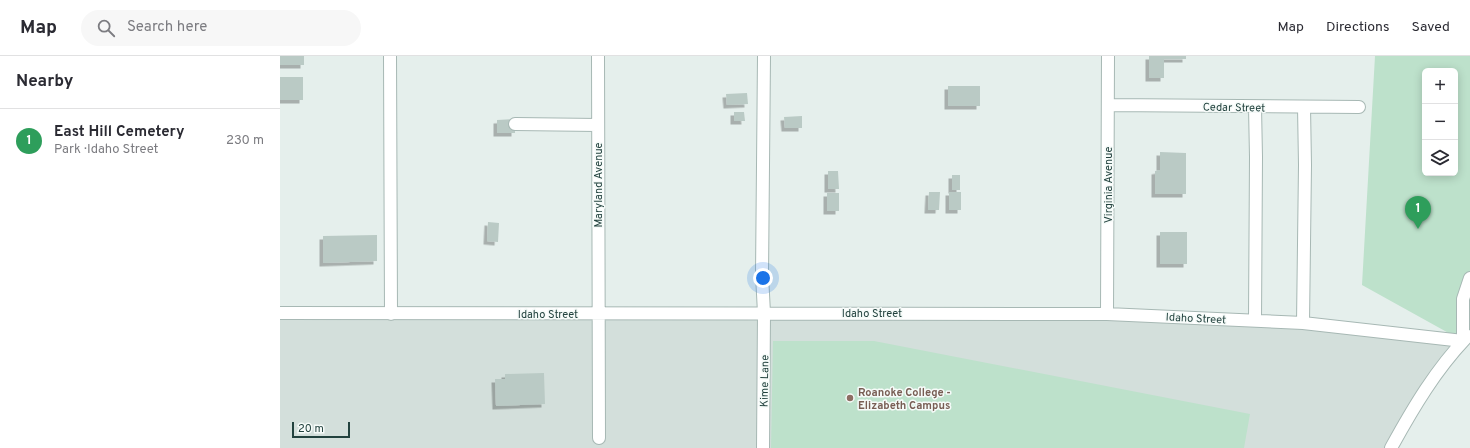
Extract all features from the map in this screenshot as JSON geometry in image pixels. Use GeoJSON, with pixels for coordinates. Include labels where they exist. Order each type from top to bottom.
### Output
{"type":"FeatureCollection","features":[{"type":"Feature","properties":{"kind":"street"},"geometry":{"type":"LineString","coordinates":[[390,56],[391,314]]}},
{"type":"Feature","properties":{"kind":"street","name":"Maryland Avenue"},"geometry":{"type":"LineString","coordinates":[[598,56],[599,438]]}},
{"type":"Feature","properties":{"kind":"street","name":"Kime Lane"},"geometry":{"type":"LineString","coordinates":[[763,448],[764,313],[762,275],[764,56]]}},
{"type":"Feature","properties":{"kind":"street","name":"Virginia Avenue"},"geometry":{"type":"LineString","coordinates":[[1107,314],[1108,56]]}},
{"type":"Feature","properties":{"kind":"street","name":"Cedar Street"},"geometry":{"type":"LineString","coordinates":[[1108,105],[1359,107]]}},
{"type":"Feature","properties":{"kind":"street"},"geometry":{"type":"LineString","coordinates":[[1255,107],[1255,320]]}},
{"type":"Feature","properties":{"kind":"street"},"geometry":{"type":"LineString","coordinates":[[1303,323],[1305,165],[1304,107]]}},
{"type":"Feature","properties":{"kind":"street"},"geometry":{"type":"LineString","coordinates":[[515,124],[598,126]]}},
{"type":"Feature","properties":{"kind":"street"},"geometry":{"type":"LineString","coordinates":[[1391,448],[1433,378],[1467,337],[1463,299],[1470,278]]}},
{"type":"Feature","properties":{"kind":"street","name":"Idaho Street"},"geometry":{"type":"LineString","coordinates":[[280,314],[1107,314],[1303,323],[1467,337]]}},
{"type":"Feature","properties":{"kind":"shaded area","name":"Roanoke College - Elizabeth Campus"},"geometry":{"type":"Polygon","coordinates":[[[280,313],[1255,320],[1463,341],[1391,448],[280,448],[280,313]]]}},
{"type":"Feature","properties":{"kind":"green space"},"geometry":{"type":"Polygon","coordinates":[[[1375,56],[1470,56],[1470,333],[1463,341],[1362,285],[1375,56]]]}},
{"type":"Feature","properties":{"kind":"green space"},"geometry":{"type":"Polygon","coordinates":[[[773,341],[874,341],[1250,414],[1244,448],[771,448],[773,341]]]}},
{"type":"Feature","properties":{"kind":"building"},"geometry":{"type":"Polygon","coordinates":[[[280,56],[304,56],[304,65],[280,65],[280,56]]]}},
{"type":"Feature","properties":{"kind":"building"},"geometry":{"type":"Polygon","coordinates":[[[1149,56],[1186,56],[1186,59],[1164,59],[1164,78],[1149,78],[1149,56]]]}},
{"type":"Feature","properties":{"kind":"building"},"geometry":{"type":"Polygon","coordinates":[[[280,77],[303,77],[303,100],[280,100],[280,77]]]}},
{"type":"Feature","properties":{"kind":"building"},"geometry":{"type":"Polygon","coordinates":[[[948,86],[980,86],[980,106],[948,106],[948,86]]]}},
{"type":"Feature","properties":{"kind":"building"},"geometry":{"type":"Polygon","coordinates":[[[747,93],[748,104],[727,105],[726,94],[747,93]]]}},
{"type":"Feature","properties":{"kind":"building"},"geometry":{"type":"Polygon","coordinates":[[[734,112],[744,112],[745,121],[734,121],[734,112]]]}},
{"type":"Feature","properties":{"kind":"building"},"geometry":{"type":"Polygon","coordinates":[[[802,116],[802,128],[785,128],[784,117],[802,116]]]}},
{"type":"Feature","properties":{"kind":"building"},"geometry":{"type":"Polygon","coordinates":[[[515,119],[515,133],[497,133],[497,120],[515,119]]]}},
{"type":"Feature","properties":{"kind":"building"},"geometry":{"type":"Polygon","coordinates":[[[1160,152],[1186,153],[1186,194],[1155,194],[1155,171],[1160,170],[1160,152]]]}},
{"type":"Feature","properties":{"kind":"building"},"geometry":{"type":"Polygon","coordinates":[[[828,171],[838,171],[839,189],[828,189],[828,171]]]}},
{"type":"Feature","properties":{"kind":"building"},"geometry":{"type":"Polygon","coordinates":[[[952,175],[960,175],[960,190],[952,190],[952,175]]]}},
{"type":"Feature","properties":{"kind":"building"},"geometry":{"type":"Polygon","coordinates":[[[929,192],[940,192],[939,210],[928,210],[929,192]]]}},
{"type":"Feature","properties":{"kind":"building"},"geometry":{"type":"Polygon","coordinates":[[[949,192],[961,192],[961,210],[949,210],[949,192]]]}},
{"type":"Feature","properties":{"kind":"building"},"geometry":{"type":"Polygon","coordinates":[[[827,193],[839,193],[839,211],[827,211],[827,193]]]}},
{"type":"Feature","properties":{"kind":"building"},"geometry":{"type":"Polygon","coordinates":[[[488,222],[499,223],[498,242],[487,241],[488,222]]]}},
{"type":"Feature","properties":{"kind":"building"},"geometry":{"type":"Polygon","coordinates":[[[1160,232],[1187,232],[1187,264],[1160,264],[1160,232]]]}},
{"type":"Feature","properties":{"kind":"building"},"geometry":{"type":"Polygon","coordinates":[[[377,235],[377,261],[323,263],[323,236],[377,235]]]}},
{"type":"Feature","properties":{"kind":"building"},"geometry":{"type":"Polygon","coordinates":[[[544,373],[545,404],[496,406],[495,379],[505,379],[505,374],[544,373]]]}},
{"type":"Feature","properties":{"kind":"place","name":"East Hill Cemetery"},"geometry":{"type":"Point","coordinates":[1418,229]}},
{"type":"Feature","properties":{"kind":"place","name":"Roanoke College - Elizabeth Campus"},"geometry":{"type":"Point","coordinates":[850,398]}}]}
